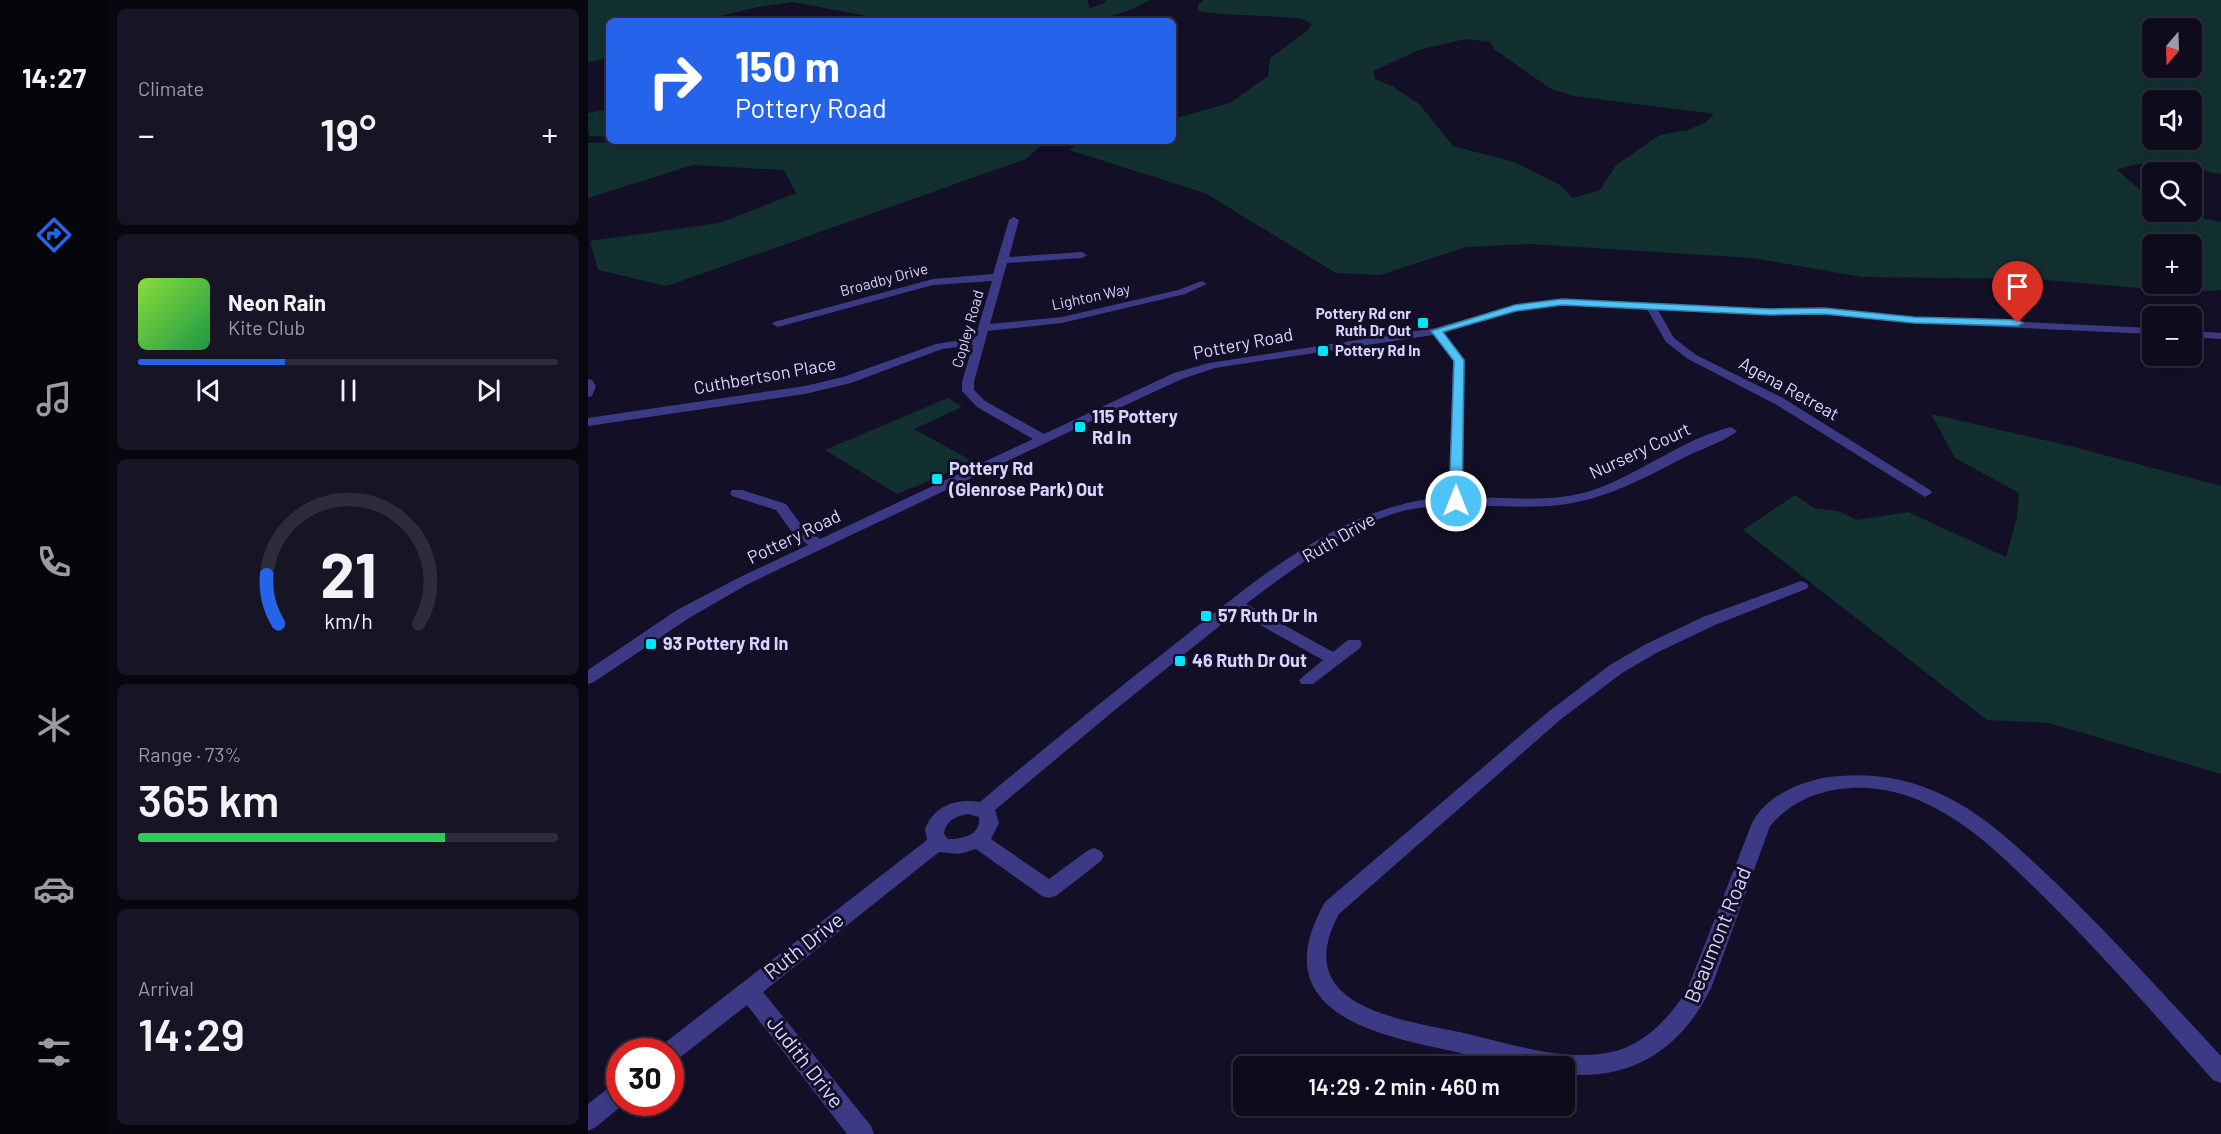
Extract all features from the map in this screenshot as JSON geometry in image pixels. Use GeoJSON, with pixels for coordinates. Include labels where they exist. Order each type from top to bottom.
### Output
{"type":"FeatureCollection","features":[{"type":"Feature","properties":{"kind":"street","name":"Copley Road"},"geometry":{"type":"LineString","coordinates":[[1014,220],[968,382],[968,391],[973,398],[1043,439]]}},
{"type":"Feature","properties":{"kind":"street"},"geometry":{"type":"LineString","coordinates":[[1004,260],[1082,255]]}},
{"type":"Feature","properties":{"kind":"street","name":"Broadby Drive"},"geometry":{"type":"LineString","coordinates":[[778,324],[933,282],[999,277]]}},
{"type":"Feature","properties":{"kind":"street","name":"Lighton Way"},"geometry":{"type":"LineString","coordinates":[[984,328],[1062,320],[1182,292],[1202,284]]}},
{"type":"Feature","properties":{"kind":"street","name":"Pottery Road"},"geometry":{"type":"LineString","coordinates":[[588,678],[701,604],[819,545],[1043,439],[1178,376],[1213,364],[1436,331],[1515,308],[1562,302],[1770,312],[1830,311],[1914,320],[2142,331]]}},
{"type":"Feature","properties":{"kind":"street","name":"Agena Retreat"},"geometry":{"type":"LineString","coordinates":[[1650,305],[1670,340],[1692,357],[1779,401],[1925,492]]}},
{"type":"Feature","properties":{"kind":"street"},"geometry":{"type":"LineString","coordinates":[[1436,331],[1459,360],[1456,501]]}},
{"type":"Feature","properties":{"kind":"street"},"geometry":{"type":"LineString","coordinates":[[2202,334],[2221,336]]}},
{"type":"Feature","properties":{"kind":"street","name":"Cuthbertson Place"},"geometry":{"type":"LineString","coordinates":[[588,422],[806,390],[847,380],[940,346],[980,341]]}},
{"type":"Feature","properties":{"kind":"street","name":"Nursery Court"},"geometry":{"type":"LineString","coordinates":[[1456,501],[1547,502],[1580,498],[1616,484],[1731,431]]}},
{"type":"Feature","properties":{"kind":"street"},"geometry":{"type":"LineString","coordinates":[[736,493],[781,507],[797,528],[819,545]]}},
{"type":"Feature","properties":{"kind":"street","name":"Ruth Drive"},"geometry":{"type":"LineString","coordinates":[[983,810],[1083,724],[1278,574],[1351,528],[1382,514],[1429,502],[1456,501]]}},
{"type":"Feature","properties":{"kind":"street","name":"Beaumont Road"},"geometry":{"type":"LineString","coordinates":[[1801,586],[1709,621],[1652,648],[1616,669],[1554,716],[1332,908],[1320,928],[1315,954],[1318,971],[1328,990],[1344,1006],[1378,1024],[1512,1054],[1567,1064],[1600,1063],[1630,1057],[1656,1043],[1675,1027],[1690,1008],[1701,986],[1762,823],[1775,807],[1791,795],[1812,787],[1857,781],[1879,783],[1934,799],[1964,816],[1990,835],[2097,936],[2221,1072]]}},
{"type":"Feature","properties":{"kind":"street"},"geometry":{"type":"LineString","coordinates":[[1236,605],[1334,659]]}},
{"type":"Feature","properties":{"kind":"street"},"geometry":{"type":"LineString","coordinates":[[1307,680],[1354,644]]}},
{"type":"Feature","properties":{"kind":"street"},"geometry":{"type":"LineString","coordinates":[[968,807],[983,810],[990,820],[989,827],[978,840],[961,847],[951,848],[938,842],[934,830],[943,817],[950,812],[968,807]]}},
{"type":"Feature","properties":{"kind":"street"},"geometry":{"type":"LineString","coordinates":[[978,840],[1049,890],[1094,856]]}},
{"type":"Feature","properties":{"kind":"street","name":"Ruth Drive"},"geometry":{"type":"LineString","coordinates":[[684,1041],[938,842]]}},
{"type":"Feature","properties":{"kind":"street","name":"Judith Drive"},"geometry":{"type":"LineString","coordinates":[[748,990],[862,1134]]}},
{"type":"Feature","properties":{"kind":"street"},"geometry":{"type":"LineString","coordinates":[[588,1119],[606,1104]]}},
{"type":"Feature","properties":{"kind":"green space"},"geometry":{"type":"Polygon","coordinates":[[[588,0],[1087,0],[1090,8],[1105,3],[1106,0],[1151,0],[1125,12],[1104,18],[877,18],[793,2],[758,7],[712,18],[606,18],[606,59],[588,62],[588,0]]]}},
{"type":"Feature","properties":{"kind":"green space"},"geometry":{"type":"Polygon","coordinates":[[[1204,0],[2221,0],[2221,174],[2202,170],[2202,162],[2142,162],[2142,164],[2117,170],[2142,191],[2142,222],[2202,222],[2202,218],[2221,222],[2221,290],[2202,291],[2202,234],[2142,234],[2142,288],[2033,279],[1863,277],[1752,258],[1530,244],[1466,247],[1380,275],[1336,273],[1205,193],[1069,150],[1079,144],[1176,144],[1176,118],[1230,103],[1268,76],[1270,58],[1307,31],[1312,24],[1300,18],[1198,11],[1198,5],[1204,0]],[[1465,39],[1419,50],[1373,71],[1375,79],[1394,87],[1419,104],[1453,146],[1514,162],[1560,185],[1573,198],[1600,190],[1616,165],[1660,135],[1688,130],[1706,122],[1714,114],[1574,96],[1551,89],[1494,49],[1490,42],[1465,39]]]}},
{"type":"Feature","properties":{"kind":"green space"},"geometry":{"type":"Polygon","coordinates":[[[606,110],[606,137],[590,136],[588,113],[606,110]]]}},
{"type":"Feature","properties":{"kind":"green space"},"geometry":{"type":"Polygon","coordinates":[[[588,143],[1043,144],[1026,159],[667,286],[598,270],[590,241],[720,223],[796,193],[784,170],[693,165],[588,198],[588,143]]]}},
{"type":"Feature","properties":{"kind":"green space"},"geometry":{"type":"Polygon","coordinates":[[[948,398],[962,407],[914,429],[974,462],[897,494],[825,450],[948,398]]]}},
{"type":"Feature","properties":{"kind":"green space"},"geometry":{"type":"Polygon","coordinates":[[[1931,414],[2074,447],[2221,486],[2221,774],[2049,723],[1987,720],[1743,530],[1795,495],[1814,508],[1838,511],[1857,520],[1908,512],[2006,557],[2017,517],[2019,493],[1955,458],[1931,414]]]}},
{"type":"Feature","properties":{"kind":"place","name":"Pottery Rd cnr Ruth Dr Out"},"geometry":{"type":"Point","coordinates":[1423,323]}},
{"type":"Feature","properties":{"kind":"place","name":"Pottery Rd In"},"geometry":{"type":"Point","coordinates":[1323,351]}},
{"type":"Feature","properties":{"kind":"place","name":"115 Pottery Rd In"},"geometry":{"type":"Point","coordinates":[1080,427]}},
{"type":"Feature","properties":{"kind":"place","name":"Pottery Rd (Glenrose Park) Out"},"geometry":{"type":"Point","coordinates":[937,479]}},
{"type":"Feature","properties":{"kind":"place","name":"57 Ruth Dr In"},"geometry":{"type":"Point","coordinates":[1206,616]}},
{"type":"Feature","properties":{"kind":"place","name":"93 Pottery Rd In"},"geometry":{"type":"Point","coordinates":[651,644]}},
{"type":"Feature","properties":{"kind":"place","name":"46 Ruth Dr Out"},"geometry":{"type":"Point","coordinates":[1180,661]}},
{"type":"Feature","properties":{"kind":"route"},"geometry":{"type":"LineString","coordinates":[[1456,501],[1460,368],[1455,353],[1436,331],[1515,308],[1562,302],[1770,312],[1824,311],[1914,320],[2018,323]]}}]}
